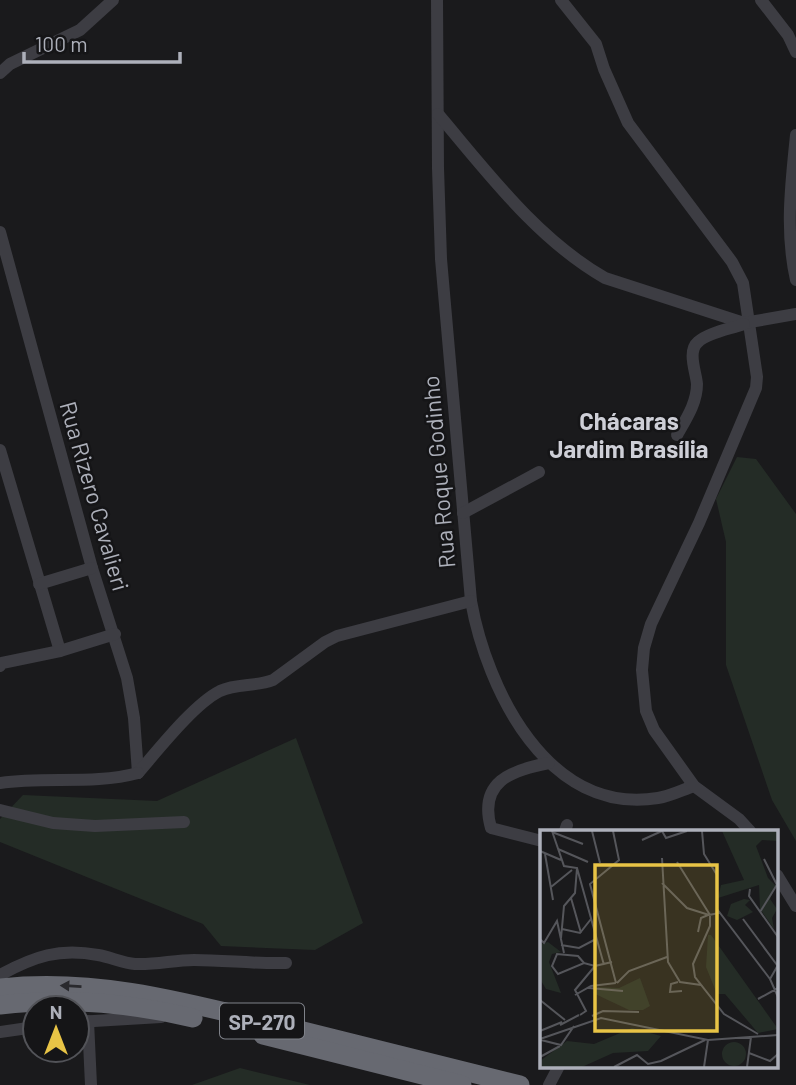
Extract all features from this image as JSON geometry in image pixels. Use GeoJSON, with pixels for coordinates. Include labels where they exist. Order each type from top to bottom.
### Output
{"type":"FeatureCollection","features":[{"type":"Feature","properties":{"kind":"highway","name":"SP-270"},"geometry":{"type":"LineString","coordinates":[[0,988],[34,984],[71,985],[146,994],[520,1085]]}},
{"type":"Feature","properties":{"kind":"highway","name":"SP-270"},"geometry":{"type":"LineString","coordinates":[[0,1005],[36,1000],[139,1007],[190,1017],[462,1085]]}},
{"type":"Feature","properties":{"kind":"street"},"geometry":{"type":"LineString","coordinates":[[0,73],[10,64],[80,30],[113,0]]}},
{"type":"Feature","properties":{"kind":"street","name":"Rua Roque Godinho"},"geometry":{"type":"LineString","coordinates":[[437,0],[441,259],[471,601],[477,634],[490,671],[513,717],[529,742],[550,763],[593,790],[627,799],[669,796],[694,786]]}},
{"type":"Feature","properties":{"kind":"street"},"geometry":{"type":"LineString","coordinates":[[561,0],[596,44],[628,123],[732,262],[743,283],[757,377],[753,400],[651,624],[644,648],[642,681],[646,711],[654,730],[694,786],[749,830]]}},
{"type":"Feature","properties":{"kind":"street"},"geometry":{"type":"LineString","coordinates":[[761,0],[788,35],[796,51]]}},
{"type":"Feature","properties":{"kind":"street"},"geometry":{"type":"LineString","coordinates":[[438,114],[499,187],[548,237],[587,267],[627,286],[747,323]]}},
{"type":"Feature","properties":{"kind":"street"},"geometry":{"type":"LineString","coordinates":[[796,135],[789,223],[789,251],[796,280]]}},
{"type":"Feature","properties":{"kind":"street","name":"Rua Rizero Cavalieri"},"geometry":{"type":"LineString","coordinates":[[0,232],[92,568],[115,634],[131,695],[138,773]]}},
{"type":"Feature","properties":{"kind":"street"},"geometry":{"type":"LineString","coordinates":[[677,435],[695,402],[697,390],[694,345],[700,340],[747,323],[796,314]]}},
{"type":"Feature","properties":{"kind":"street"},"geometry":{"type":"LineString","coordinates":[[0,450],[4,485],[61,651]]}},
{"type":"Feature","properties":{"kind":"street"},"geometry":{"type":"LineString","coordinates":[[463,513],[539,472]]}},
{"type":"Feature","properties":{"kind":"street"},"geometry":{"type":"LineString","coordinates":[[39,584],[92,568]]}},
{"type":"Feature","properties":{"kind":"street"},"geometry":{"type":"LineString","coordinates":[[0,783],[25,779],[108,779],[138,773],[197,709],[222,690],[265,683],[325,642],[351,631],[471,601]]}},
{"type":"Feature","properties":{"kind":"street"},"geometry":{"type":"LineString","coordinates":[[1,664],[61,651],[115,634]]}},
{"type":"Feature","properties":{"kind":"street"},"geometry":{"type":"LineString","coordinates":[[540,840],[491,828],[487,813],[490,798],[499,780],[514,771],[550,763]]}},
{"type":"Feature","properties":{"kind":"street"},"geometry":{"type":"LineString","coordinates":[[0,810],[53,823],[95,826],[184,822]]}},
{"type":"Feature","properties":{"kind":"street"},"geometry":{"type":"LineString","coordinates":[[778,877],[796,906]]}},
{"type":"Feature","properties":{"kind":"street"},"geometry":{"type":"LineString","coordinates":[[0,975],[55,952],[79,952],[132,964],[198,960],[251,964],[286,963]]}},
{"type":"Feature","properties":{"kind":"street"},"geometry":{"type":"LineString","coordinates":[[91,1022],[190,1017]]}},
{"type":"Feature","properties":{"kind":"street"},"geometry":{"type":"LineString","coordinates":[[0,1031],[21,1029]]}},
{"type":"Feature","properties":{"kind":"street"},"geometry":{"type":"LineString","coordinates":[[88,1064],[91,1085]]}},
{"type":"Feature","properties":{"kind":"street"},"geometry":{"type":"LineString","coordinates":[[549,1085],[558,1068]]}},
{"type":"Feature","properties":{"kind":"shaded area"},"geometry":{"type":"Polygon","coordinates":[[[737,457],[756,459],[796,514],[796,841],[772,800],[726,665],[726,542],[716,499],[737,457]]]}},
{"type":"Feature","properties":{"kind":"shaded area"},"geometry":{"type":"Polygon","coordinates":[[[296,738],[363,923],[315,950],[221,946],[203,924],[0,842],[0,819],[23,795],[157,801],[296,738]]]}},
{"type":"Feature","properties":{"kind":"shaded area"},"geometry":{"type":"Polygon","coordinates":[[[240,1068],[310,1085],[192,1085],[240,1068]]]}},
{"type":"Feature","properties":{"kind":"district","name":"Chácaras Jardim Brasília"},"geometry":{"type":"Point","coordinates":[629,434]}}]}
